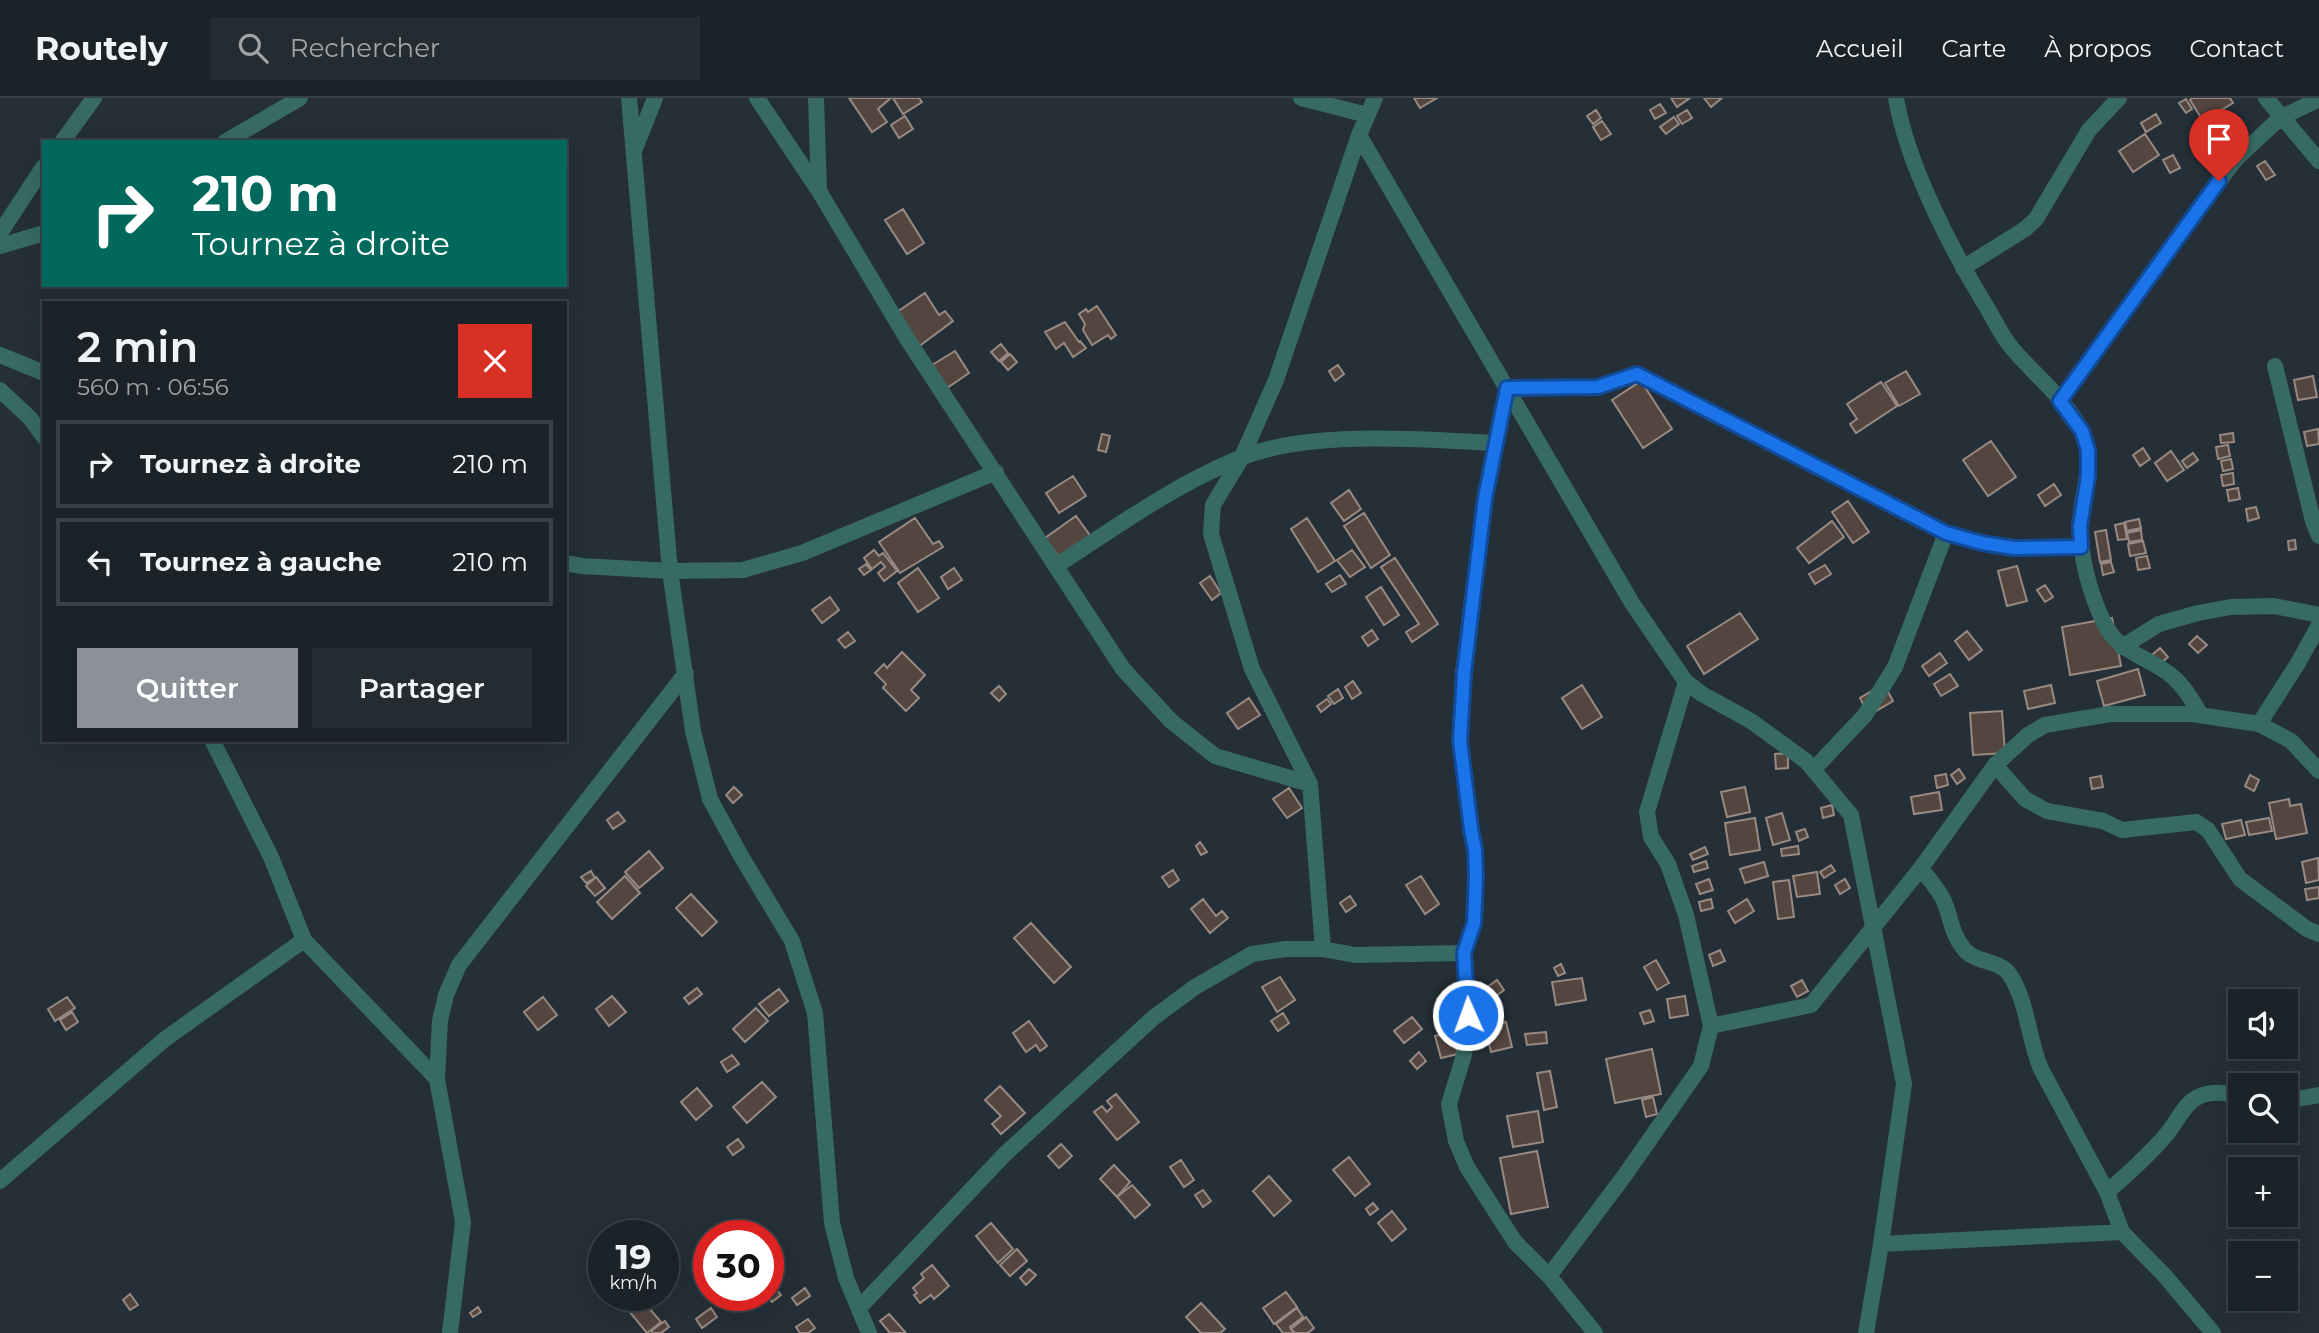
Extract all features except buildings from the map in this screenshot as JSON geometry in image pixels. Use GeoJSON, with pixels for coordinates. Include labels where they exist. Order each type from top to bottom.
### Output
{"type":"FeatureCollection","features":[{"type":"Feature","properties":{"kind":"street"},"geometry":{"type":"LineString","coordinates":[[63,140],[94,98]]}},
{"type":"Feature","properties":{"kind":"street"},"geometry":{"type":"LineString","coordinates":[[228,140],[300,98]]}},
{"type":"Feature","properties":{"kind":"street"},"geometry":{"type":"LineString","coordinates":[[629,98],[670,571],[693,731],[710,799],[792,941],[815,1013],[832,1223],[846,1278],[869,1333]]}},
{"type":"Feature","properties":{"kind":"street"},"geometry":{"type":"LineString","coordinates":[[633,152],[655,98]]}},
{"type":"Feature","properties":{"kind":"street"},"geometry":{"type":"LineString","coordinates":[[757,98],[820,191],[906,337],[1123,669],[1171,721],[1215,756],[1310,784]]}},
{"type":"Feature","properties":{"kind":"street"},"geometry":{"type":"LineString","coordinates":[[816,98],[820,191]]}},
{"type":"Feature","properties":{"kind":"street"},"geometry":{"type":"LineString","coordinates":[[1301,98],[1367,115]]}},
{"type":"Feature","properties":{"kind":"street"},"geometry":{"type":"LineString","coordinates":[[1323,949],[1310,784],[1252,669],[1211,534],[1213,505],[1242,457],[1276,380],[1359,135],[1375,98]]}},
{"type":"Feature","properties":{"kind":"street"},"geometry":{"type":"LineString","coordinates":[[1896,98],[1901,126],[1963,268],[2010,346],[2048,384],[2082,431],[2088,450],[2088,476],[2080,526],[2081,547],[2096,604],[2104,623],[2122,647],[2174,677],[2201,715]]}},
{"type":"Feature","properties":{"kind":"street"},"geometry":{"type":"LineString","coordinates":[[1963,268],[2025,229],[2036,219],[2089,130],[2119,98]]}},
{"type":"Feature","properties":{"kind":"street"},"geometry":{"type":"LineString","coordinates":[[2266,98],[2280,118],[2319,161]]}},
{"type":"Feature","properties":{"kind":"street"},"geometry":{"type":"LineString","coordinates":[[2060,401],[2236,159],[2280,118],[2319,99]]}},
{"type":"Feature","properties":{"kind":"street"},"geometry":{"type":"LineString","coordinates":[[1359,135],[1632,603],[1686,682],[1751,721],[1814,769],[1850,815],[1905,1084],[1866,1333]]}},
{"type":"Feature","properties":{"kind":"street"},"geometry":{"type":"LineString","coordinates":[[0,233],[42,169]]}},
{"type":"Feature","properties":{"kind":"street"},"geometry":{"type":"LineString","coordinates":[[0,246],[42,234]]}},
{"type":"Feature","properties":{"kind":"street"},"geometry":{"type":"LineString","coordinates":[[0,355],[42,372]]}},
{"type":"Feature","properties":{"kind":"street"},"geometry":{"type":"LineString","coordinates":[[2275,366],[2319,536]]}},
{"type":"Feature","properties":{"kind":"street"},"geometry":{"type":"LineString","coordinates":[[1507,388],[1598,387],[1637,374],[1946,533],[2014,548],[2081,547]]}},
{"type":"Feature","properties":{"kind":"street"},"geometry":{"type":"LineString","coordinates":[[1507,388],[1494,443],[1474,581],[1463,687],[1460,741],[1475,850],[1476,902],[1474,923],[1464,953],[1468,1015],[1464,1055],[1449,1104],[1456,1141],[1467,1167],[1515,1242],[1549,1276],[1595,1333]]}},
{"type":"Feature","properties":{"kind":"street"},"geometry":{"type":"LineString","coordinates":[[0,390],[30,418],[42,434]]}},
{"type":"Feature","properties":{"kind":"street"},"geometry":{"type":"LineString","coordinates":[[1056,566],[1172,490],[1242,457],[1302,443],[1406,438],[1494,443]]}},
{"type":"Feature","properties":{"kind":"street"},"geometry":{"type":"LineString","coordinates":[[567,563],[670,571],[743,570],[802,553],[996,472]]}},
{"type":"Feature","properties":{"kind":"street"},"geometry":{"type":"LineString","coordinates":[[1814,769],[1865,715],[1895,667],[1946,533]]}},
{"type":"Feature","properties":{"kind":"street"},"geometry":{"type":"LineString","coordinates":[[2122,647],[2159,624],[2231,607],[2274,606],[2319,615]]}},
{"type":"Feature","properties":{"kind":"street"},"geometry":{"type":"LineString","coordinates":[[2259,724],[2319,625]]}},
{"type":"Feature","properties":{"kind":"street"},"geometry":{"type":"LineString","coordinates":[[450,1333],[463,1222],[437,1079],[440,1021],[446,995],[459,965],[686,673]]}},
{"type":"Feature","properties":{"kind":"street"},"geometry":{"type":"LineString","coordinates":[[1549,1276],[1625,1175],[1701,1066],[1711,1026],[1686,915],[1668,864],[1651,837],[1647,812],[1686,682]]}},
{"type":"Feature","properties":{"kind":"street"},"geometry":{"type":"LineString","coordinates":[[1711,1026],[1811,1005],[1921,868],[1995,765],[2028,735],[2045,725],[2110,715],[2201,715],[2259,724],[2277,731],[2291,741],[2319,771]]}},
{"type":"Feature","properties":{"kind":"street"},"geometry":{"type":"LineString","coordinates":[[213,742],[271,858],[304,940],[437,1079]]}},
{"type":"Feature","properties":{"kind":"street"},"geometry":{"type":"LineString","coordinates":[[1995,765],[2025,799],[2047,811],[2103,821],[2122,830],[2196,822],[2208,830],[2240,879],[2307,929],[2319,934]]}},
{"type":"Feature","properties":{"kind":"street"},"geometry":{"type":"LineString","coordinates":[[1921,868],[1943,899],[1954,936],[1967,953],[1997,964],[2010,974],[2019,992],[2040,1069],[2107,1192],[2122,1232],[2165,1276],[2213,1333]]}},
{"type":"Feature","properties":{"kind":"street"},"geometry":{"type":"LineString","coordinates":[[0,1181],[165,1038],[304,940]]}},
{"type":"Feature","properties":{"kind":"street"},"geometry":{"type":"LineString","coordinates":[[859,1308],[1006,1154],[1153,1017],[1195,987],[1252,954],[1285,948],[1323,949],[1356,954],[1464,953]]}},
{"type":"Feature","properties":{"kind":"street"},"geometry":{"type":"LineString","coordinates":[[2107,1192],[2128,1175],[2168,1134],[2193,1100],[2215,1092],[2228,1094]]}},
{"type":"Feature","properties":{"kind":"street"},"geometry":{"type":"LineString","coordinates":[[2298,1099],[2319,1095]]}},
{"type":"Feature","properties":{"kind":"street"},"geometry":{"type":"LineString","coordinates":[[1881,1244],[2122,1232]]}},
{"type":"Feature","properties":{"kind":"route"},"geometry":{"type":"LineString","coordinates":[[1468,1015],[1464,953],[1474,923],[1476,876],[1460,741],[1464,673],[1485,498],[1507,388],[1598,387],[1637,374],[1946,533],[2014,548],[2081,547],[2081,504],[2088,476],[2088,450],[2082,431],[2060,401],[2219,181]]}}]}
